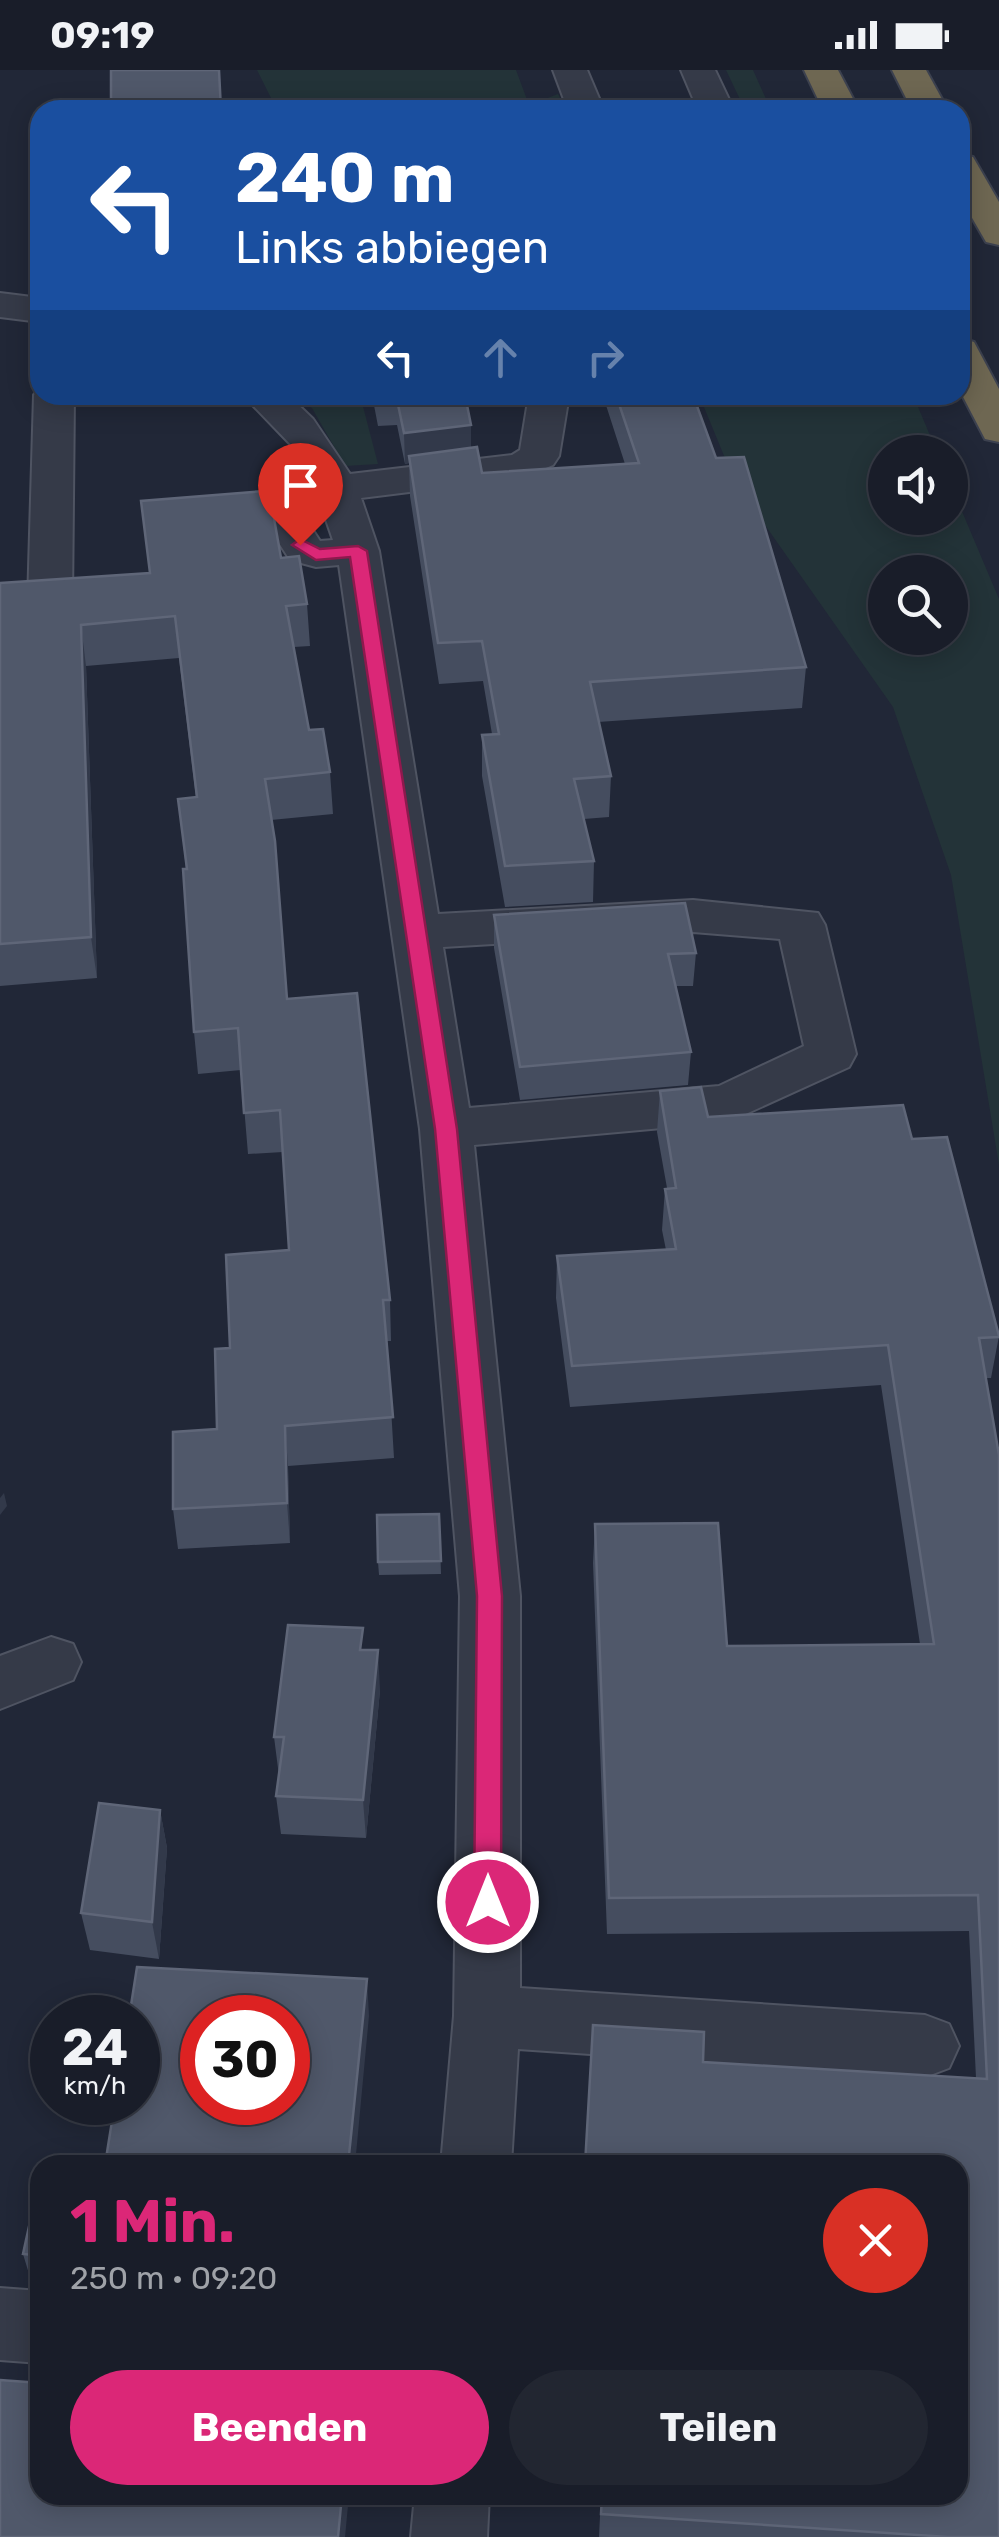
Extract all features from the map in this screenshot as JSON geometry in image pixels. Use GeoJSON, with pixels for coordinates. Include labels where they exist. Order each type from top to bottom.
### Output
{"type":"FeatureCollection","features":[{"type":"Feature","properties":{"kind":"highway"},"geometry":{"type":"LineString","coordinates":[[821,70],[836,100]]}},
{"type":"Feature","properties":{"kind":"highway"},"geometry":{"type":"LineString","coordinates":[[908,70],[924,100]]}},
{"type":"Feature","properties":{"kind":"highway"},"geometry":{"type":"LineString","coordinates":[[970,183],[999,234]]}},
{"type":"Feature","properties":{"kind":"highway"},"geometry":{"type":"LineString","coordinates":[[970,371],[999,432]]}},
{"type":"Feature","properties":{"kind":"street"},"geometry":{"type":"LineString","coordinates":[[570,70],[582,100]]}},
{"type":"Feature","properties":{"kind":"street"},"geometry":{"type":"LineString","coordinates":[[698,70],[712,100]]}},
{"type":"Feature","properties":{"kind":"street"},"geometry":{"type":"LineString","coordinates":[[0,306],[30,309]]}},
{"type":"Feature","properties":{"kind":"street"},"geometry":{"type":"LineString","coordinates":[[970,399],[999,432]]}},
{"type":"Feature","properties":{"kind":"street"},"geometry":{"type":"LineString","coordinates":[[50,603],[54,405]]}},
{"type":"Feature","properties":{"kind":"street"},"geometry":{"type":"LineString","coordinates":[[277,405],[287,412],[339,488],[358,551],[446,1129],[490,1596],[487,2016],[477,2155]]}},
{"type":"Feature","properties":{"kind":"street"},"geometry":{"type":"LineString","coordinates":[[339,488],[522,466],[540,456],[548,405]]}},
{"type":"Feature","properties":{"kind":"street"},"geometry":{"type":"LineString","coordinates":[[278,509],[306,551],[358,551]]}},
{"type":"Feature","properties":{"kind":"street"},"geometry":{"type":"LineString","coordinates":[[417,932],[693,916],[802,925],[831,1054],[728,1104],[446,1129]]}},
{"type":"Feature","properties":{"kind":"street"},"geometry":{"type":"LineString","coordinates":[[487,2016],[925,2046]]}},
{"type":"Feature","properties":{"kind":"street"},"geometry":{"type":"LineString","coordinates":[[0,2324],[30,2326]]}},
{"type":"Feature","properties":{"kind":"street"},"geometry":{"type":"LineString","coordinates":[[449,2537],[451,2505]]}},
{"type":"Feature","properties":{"kind":"shaded area"},"geometry":{"type":"Polygon","coordinates":[[[257,70],[516,70],[527,100],[272,100],[257,70]]]}},
{"type":"Feature","properties":{"kind":"shaded area"},"geometry":{"type":"Polygon","coordinates":[[[726,70],[753,70],[766,100],[740,100],[726,70]]]}},
{"type":"Feature","properties":{"kind":"shaded area"},"geometry":{"type":"Polygon","coordinates":[[[307,405],[363,405],[378,464],[345,466],[307,405]]]}},
{"type":"Feature","properties":{"kind":"shaded area"},"geometry":{"type":"Polygon","coordinates":[[[703,405],[917,405],[930,435],[868,435],[868,535],[968,535],[968,526],[999,599],[999,1165],[951,875],[893,707],[758,515],[741,497],[703,405]]]}},
{"type":"Feature","properties":{"kind":"building"},"geometry":{"type":"Polygon","coordinates":[[[111,70],[219,70],[220,100],[111,100],[111,70]]]}},
{"type":"Feature","properties":{"kind":"building"},"geometry":{"type":"Polygon","coordinates":[[[398,405],[467,405],[471,425],[404,433],[398,405]]]}},
{"type":"Feature","properties":{"kind":"building"},"geometry":{"type":"Polygon","coordinates":[[[619,405],[697,405],[716,458],[744,457],[806,667],[590,682],[611,776],[574,779],[594,861],[505,866],[482,735],[499,734],[482,641],[438,643],[409,456],[477,447],[482,473],[639,463],[619,405]]]}},
{"type":"Feature","properties":{"kind":"building"},"geometry":{"type":"Polygon","coordinates":[[[264,491],[271,501],[281,558],[299,556],[307,604],[286,606],[309,730],[323,729],[330,772],[265,779],[275,841],[287,999],[357,993],[390,1300],[383,1300],[393,1417],[285,1426],[287,1503],[173,1509],[173,1432],[217,1429],[215,1349],[230,1348],[226,1255],[289,1250],[280,1110],[244,1113],[238,1028],[194,1032],[183,869],[187,869],[178,799],[197,797],[175,616],[81,625],[91,937],[0,944],[0,583],[150,573],[141,501],[264,491]]]}},
{"type":"Feature","properties":{"kind":"building"},"geometry":{"type":"Polygon","coordinates":[[[685,903],[696,953],[668,954],[691,1052],[520,1067],[494,915],[685,903]]]}},
{"type":"Feature","properties":{"kind":"building"},"geometry":{"type":"Polygon","coordinates":[[[701,1087],[708,1117],[903,1105],[912,1139],[947,1137],[999,1336],[979,1338],[999,1455],[999,2537],[601,2514],[601,2505],[968,2505],[968,2155],[586,2155],[593,2025],[704,2032],[703,2062],[987,2079],[978,1895],[609,1898],[595,1524],[718,1523],[727,1646],[934,1644],[888,1345],[572,1366],[557,1256],[676,1249],[665,1189],[676,1188],[660,1091],[701,1087]]]}},
{"type":"Feature","properties":{"kind":"building"},"geometry":{"type":"Polygon","coordinates":[[[439,1514],[441,1561],[378,1562],[377,1515],[439,1514]]]}},
{"type":"Feature","properties":{"kind":"building"},"geometry":{"type":"Polygon","coordinates":[[[288,1625],[363,1628],[360,1650],[378,1650],[363,1800],[276,1796],[284,1737],[274,1737],[288,1625]]]}},
{"type":"Feature","properties":{"kind":"building"},"geometry":{"type":"Polygon","coordinates":[[[99,1803],[160,1810],[152,1922],[81,1913],[99,1803]]]}},
{"type":"Feature","properties":{"kind":"building"},"geometry":{"type":"Polygon","coordinates":[[[137,1967],[367,1979],[349,2155],[107,2155],[111,2125],[160,2125],[160,1995],[133,1995],[137,1967]]]}},
{"type":"Feature","properties":{"kind":"building"},"geometry":{"type":"Polygon","coordinates":[[[30,2222],[30,2255],[23,2254],[30,2222]]]}},
{"type":"Feature","properties":{"kind":"building"},"geometry":{"type":"Polygon","coordinates":[[[0,2380],[30,2382],[30,2505],[341,2505],[338,2537],[0,2537],[0,2380]]]}},
{"type":"Feature","properties":{"kind":"route"},"geometry":{"type":"LineString","coordinates":[[300,545],[316,554],[358,551],[446,1129],[490,1596],[488,1902]]}}]}
